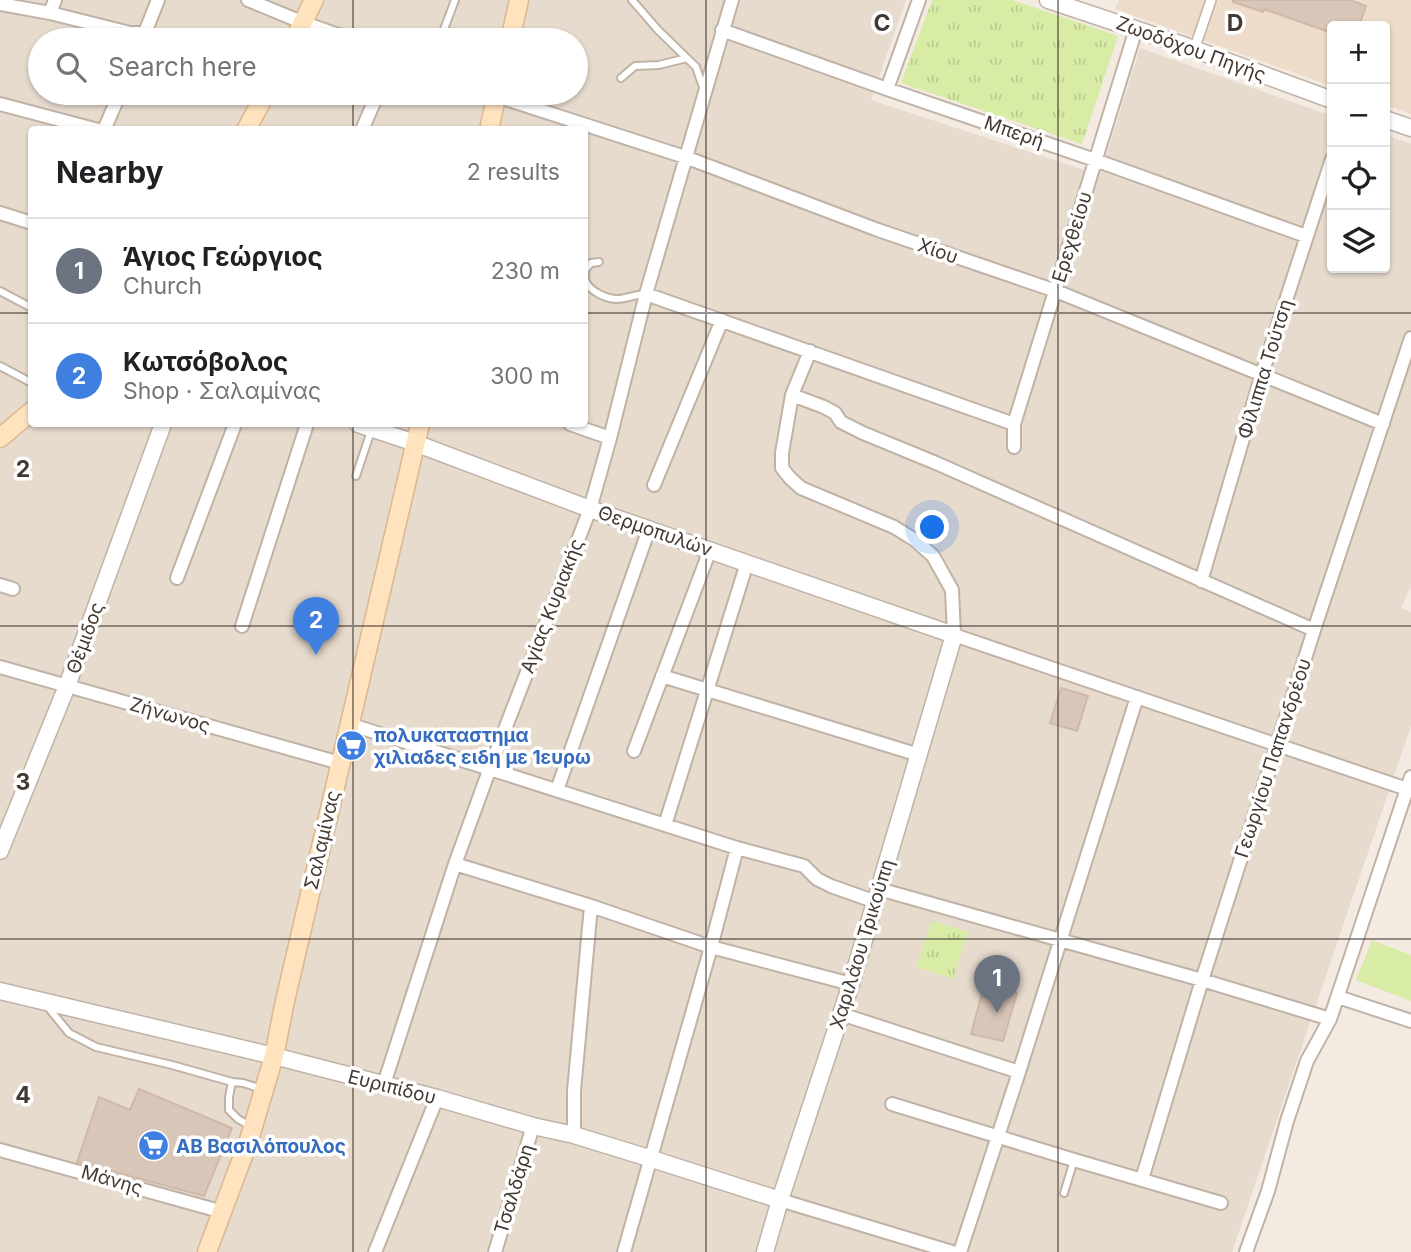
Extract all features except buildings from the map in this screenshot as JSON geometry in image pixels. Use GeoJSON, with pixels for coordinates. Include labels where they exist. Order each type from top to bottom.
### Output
{"type":"FeatureCollection","features":[{"type":"Feature","properties":{"kind":"main road"},"geometry":{"type":"LineString","coordinates":[[301,28],[314,0]]}},
{"type":"Feature","properties":{"kind":"main road"},"geometry":{"type":"LineString","coordinates":[[513,28],[519,0]]}},
{"type":"Feature","properties":{"kind":"main road"},"geometry":{"type":"LineString","coordinates":[[248,126],[260,105]]}},
{"type":"Feature","properties":{"kind":"main road"},"geometry":{"type":"LineString","coordinates":[[490,126],[492,105]]}},
{"type":"Feature","properties":{"kind":"main road"},"geometry":{"type":"LineString","coordinates":[[0,438],[28,414]]}},
{"type":"Feature","properties":{"kind":"main road","name":"Σαλαμίνας"},"geometry":{"type":"LineString","coordinates":[[207,1252],[253,1127],[274,1056],[419,427]]}},
{"type":"Feature","properties":{"kind":"street"},"geometry":{"type":"LineString","coordinates":[[147,28],[158,0]]}},
{"type":"Feature","properties":{"kind":"street"},"geometry":{"type":"LineString","coordinates":[[248,0],[319,28]]}},
{"type":"Feature","properties":{"kind":"street","name":"Αγίας Κυριακής"},"geometry":{"type":"LineString","coordinates":[[384,1084],[455,864],[590,509],[646,293],[732,0]]}},
{"type":"Feature","properties":{"kind":"street"},"geometry":{"type":"LineString","coordinates":[[887,89],[919,0]]}},
{"type":"Feature","properties":{"kind":"street","name":"Ζωοδόχου Πηγής"},"geometry":{"type":"LineString","coordinates":[[1048,0],[1327,98]]}},
{"type":"Feature","properties":{"kind":"street"},"geometry":{"type":"LineString","coordinates":[[1194,50],[1211,0]]}},
{"type":"Feature","properties":{"kind":"street"},"geometry":{"type":"LineString","coordinates":[[0,4],[53,6],[116,28]]}},
{"type":"Feature","properties":{"kind":"street","name":"Ερεχθείου"},"geometry":{"type":"LineString","coordinates":[[1014,447],[1014,424],[1136,29]]}},
{"type":"Feature","properties":{"kind":"street","name":"Μπερή"},"geometry":{"type":"LineString","coordinates":[[722,30],[1306,236]]}},
{"type":"Feature","properties":{"kind":"street"},"geometry":{"type":"LineString","coordinates":[[0,104],[83,126]]}},
{"type":"Feature","properties":{"kind":"street"},"geometry":{"type":"LineString","coordinates":[[106,126],[115,105]]}},
{"type":"Feature","properties":{"kind":"street"},"geometry":{"type":"LineString","coordinates":[[364,126],[373,105]]}},
{"type":"Feature","properties":{"kind":"street","name":"Χίου"},"geometry":{"type":"LineString","coordinates":[[527,105],[685,157],[878,230],[1056,291],[1383,424]]}},
{"type":"Feature","properties":{"kind":"street"},"geometry":{"type":"LineString","coordinates":[[1390,121],[1411,128]]}},
{"type":"Feature","properties":{"kind":"street","name":"Φίλιππα Τούτση"},"geometry":{"type":"LineString","coordinates":[[1201,581],[1262,374],[1327,174]]}},
{"type":"Feature","properties":{"kind":"street"},"geometry":{"type":"LineString","coordinates":[[0,213],[28,222]]}},
{"type":"Feature","properties":{"kind":"street"},"geometry":{"type":"LineString","coordinates":[[646,293],[1014,424]]}},
{"type":"Feature","properties":{"kind":"street"},"geometry":{"type":"LineString","coordinates":[[654,485],[722,320]]}},
{"type":"Feature","properties":{"kind":"street","name":"Γεωργίου Παπανδρέου"},"geometry":{"type":"LineString","coordinates":[[1142,1179],[1277,745],[1411,338]]}},
{"type":"Feature","properties":{"kind":"street"},"geometry":{"type":"LineString","coordinates":[[810,351],[792,395],[782,468],[801,488],[894,527],[933,556],[953,590],[954,635],[1277,745],[1409,783],[1406,808],[1330,1019],[1307,1061],[1268,1191],[1246,1252]]}},
{"type":"Feature","properties":{"kind":"street"},"geometry":{"type":"LineString","coordinates":[[792,395],[824,407],[841,422],[863,433],[1314,630]]}},
{"type":"Feature","properties":{"kind":"street","name":"Θέμιδος"},"geometry":{"type":"LineString","coordinates":[[0,850],[67,686],[162,427]]}},
{"type":"Feature","properties":{"kind":"street"},"geometry":{"type":"LineString","coordinates":[[177,578],[234,427]]}},
{"type":"Feature","properties":{"kind":"street"},"geometry":{"type":"LineString","coordinates":[[242,626],[306,427]]}},
{"type":"Feature","properties":{"kind":"street","name":"Θερμοπυλών"},"geometry":{"type":"LineString","coordinates":[[368,427],[590,509],[954,635]]}},
{"type":"Feature","properties":{"kind":"street"},"geometry":{"type":"LineString","coordinates":[[579,427],[610,438]]}},
{"type":"Feature","properties":{"kind":"street"},"geometry":{"type":"LineString","coordinates":[[557,790],[649,529]]}},
{"type":"Feature","properties":{"kind":"street"},"geometry":{"type":"LineString","coordinates":[[634,751],[710,550]]}},
{"type":"Feature","properties":{"kind":"street"},"geometry":{"type":"LineString","coordinates":[[665,825],[747,562]]}},
{"type":"Feature","properties":{"kind":"street","name":"Χαριλάου Τρικούπη"},"geometry":{"type":"LineString","coordinates":[[765,1252],[878,895],[954,635]]}},
{"type":"Feature","properties":{"kind":"street","name":"Ζήνωνος"},"geometry":{"type":"LineString","coordinates":[[0,667],[340,763]]}},
{"type":"Feature","properties":{"kind":"street"},"geometry":{"type":"LineString","coordinates":[[662,676],[919,755]]}},
{"type":"Feature","properties":{"kind":"street"},"geometry":{"type":"LineString","coordinates":[[960,1252],[1137,697]]}},
{"type":"Feature","properties":{"kind":"street"},"geometry":{"type":"LineString","coordinates":[[349,724],[737,848],[804,866],[817,879],[831,886],[1061,940],[1330,1019]]}},
{"type":"Feature","properties":{"kind":"street"},"geometry":{"type":"LineString","coordinates":[[624,1252],[737,848]]}},
{"type":"Feature","properties":{"kind":"street"},"geometry":{"type":"LineString","coordinates":[[455,864],[592,906],[711,947],[850,984]]}},
{"type":"Feature","properties":{"kind":"street"},"geometry":{"type":"LineString","coordinates":[[574,1136],[574,1091],[592,906]]}},
{"type":"Feature","properties":{"kind":"street","name":"Ευριπίδου"},"geometry":{"type":"LineString","coordinates":[[0,991],[437,1098],[652,1158],[780,1200]]}},
{"type":"Feature","properties":{"kind":"street"},"geometry":{"type":"LineString","coordinates":[[1338,997],[1411,1021]]}},
{"type":"Feature","properties":{"kind":"street"},"geometry":{"type":"LineString","coordinates":[[841,1014],[1019,1072]]}},
{"type":"Feature","properties":{"kind":"street"},"geometry":{"type":"LineString","coordinates":[[375,1252],[437,1098]]}},
{"type":"Feature","properties":{"kind":"street"},"geometry":{"type":"LineString","coordinates":[[892,1104],[1221,1203]]}},
{"type":"Feature","properties":{"kind":"street","name":"Τσαλδάρη"},"geometry":{"type":"LineString","coordinates":[[495,1252],[533,1126]]}},
{"type":"Feature","properties":{"kind":"street","name":"Μάνης"},"geometry":{"type":"LineString","coordinates":[[0,1150],[223,1212]]}},
{"type":"Feature","properties":{"kind":"street"},"geometry":{"type":"LineString","coordinates":[[780,1200],[952,1252]]}},
{"type":"Feature","properties":{"kind":"lane"},"geometry":{"type":"LineString","coordinates":[[444,28],[455,0]]}},
{"type":"Feature","properties":{"kind":"lane"},"geometry":{"type":"LineString","coordinates":[[632,0],[657,30],[696,67],[704,93]]}},
{"type":"Feature","properties":{"kind":"lane"},"geometry":{"type":"LineString","coordinates":[[621,78],[635,66],[659,65],[687,58]]}},
{"type":"Feature","properties":{"kind":"lane"},"geometry":{"type":"LineString","coordinates":[[588,266],[591,263],[599,262]]}},
{"type":"Feature","properties":{"kind":"lane"},"geometry":{"type":"LineString","coordinates":[[588,284],[605,297],[619,299],[646,293]]}},
{"type":"Feature","properties":{"kind":"lane"},"geometry":{"type":"LineString","coordinates":[[0,291],[28,306]]}},
{"type":"Feature","properties":{"kind":"lane"},"geometry":{"type":"LineString","coordinates":[[0,366],[28,381]]}},
{"type":"Feature","properties":{"kind":"lane"},"geometry":{"type":"LineString","coordinates":[[356,476],[365,427]]}},
{"type":"Feature","properties":{"kind":"lane"},"geometry":{"type":"LineString","coordinates":[[43,1002],[69,1033],[96,1047],[264,1090]]}},
{"type":"Feature","properties":{"kind":"lane"},"geometry":{"type":"LineString","coordinates":[[232,1082],[229,1110],[238,1119],[253,1127]]}},
{"type":"Feature","properties":{"kind":"lane"},"geometry":{"type":"LineString","coordinates":[[1063,1193],[1074,1160]]}},
{"type":"Feature","properties":{"kind":"shaded area"},"geometry":{"type":"Polygon","coordinates":[[[0,0],[906,0],[871,100],[1100,175],[1140,48],[1327,114],[1327,273],[1390,273],[1390,137],[1411,144],[1411,586],[1401,608],[1411,612],[1411,726],[1232,1252],[0,1252],[0,0]]]}},
{"type":"Feature","properties":{"kind":"shaded area"},"geometry":{"type":"Polygon","coordinates":[[[1119,0],[1411,0],[1411,114],[1390,107],[1390,21],[1327,21],[1327,84],[1115,9],[1119,0]]]}},
{"type":"Feature","properties":{"kind":"green space"},"geometry":{"type":"Polygon","coordinates":[[[932,0],[1012,0],[1118,36],[1082,144],[901,83],[932,0]]]}},
{"type":"Feature","properties":{"kind":"green space"},"geometry":{"type":"Polygon","coordinates":[[[932,921],[968,932],[953,979],[916,967],[932,921]]]}},
{"type":"Feature","properties":{"kind":"green space"},"geometry":{"type":"Polygon","coordinates":[[[1372,940],[1411,955],[1411,1001],[1356,980],[1372,940]]]}},
{"type":"Feature","properties":{"kind":"place","name":"Κωτσόβολος"},"geometry":{"type":"Point","coordinates":[316,655]}},
{"type":"Feature","properties":{"kind":"place","name":"πολυκαταστημα χιλιαδες ειδη με 1ευρω"},"geometry":{"type":"Point","coordinates":[351,746]}},
{"type":"Feature","properties":{"kind":"place","name":"Άγιος Γεώργιος"},"geometry":{"type":"Point","coordinates":[997,1013]}},
{"type":"Feature","properties":{"kind":"place","name":"ΑΒ Βασιλόπουλος"},"geometry":{"type":"Point","coordinates":[153,1146]}}]}
